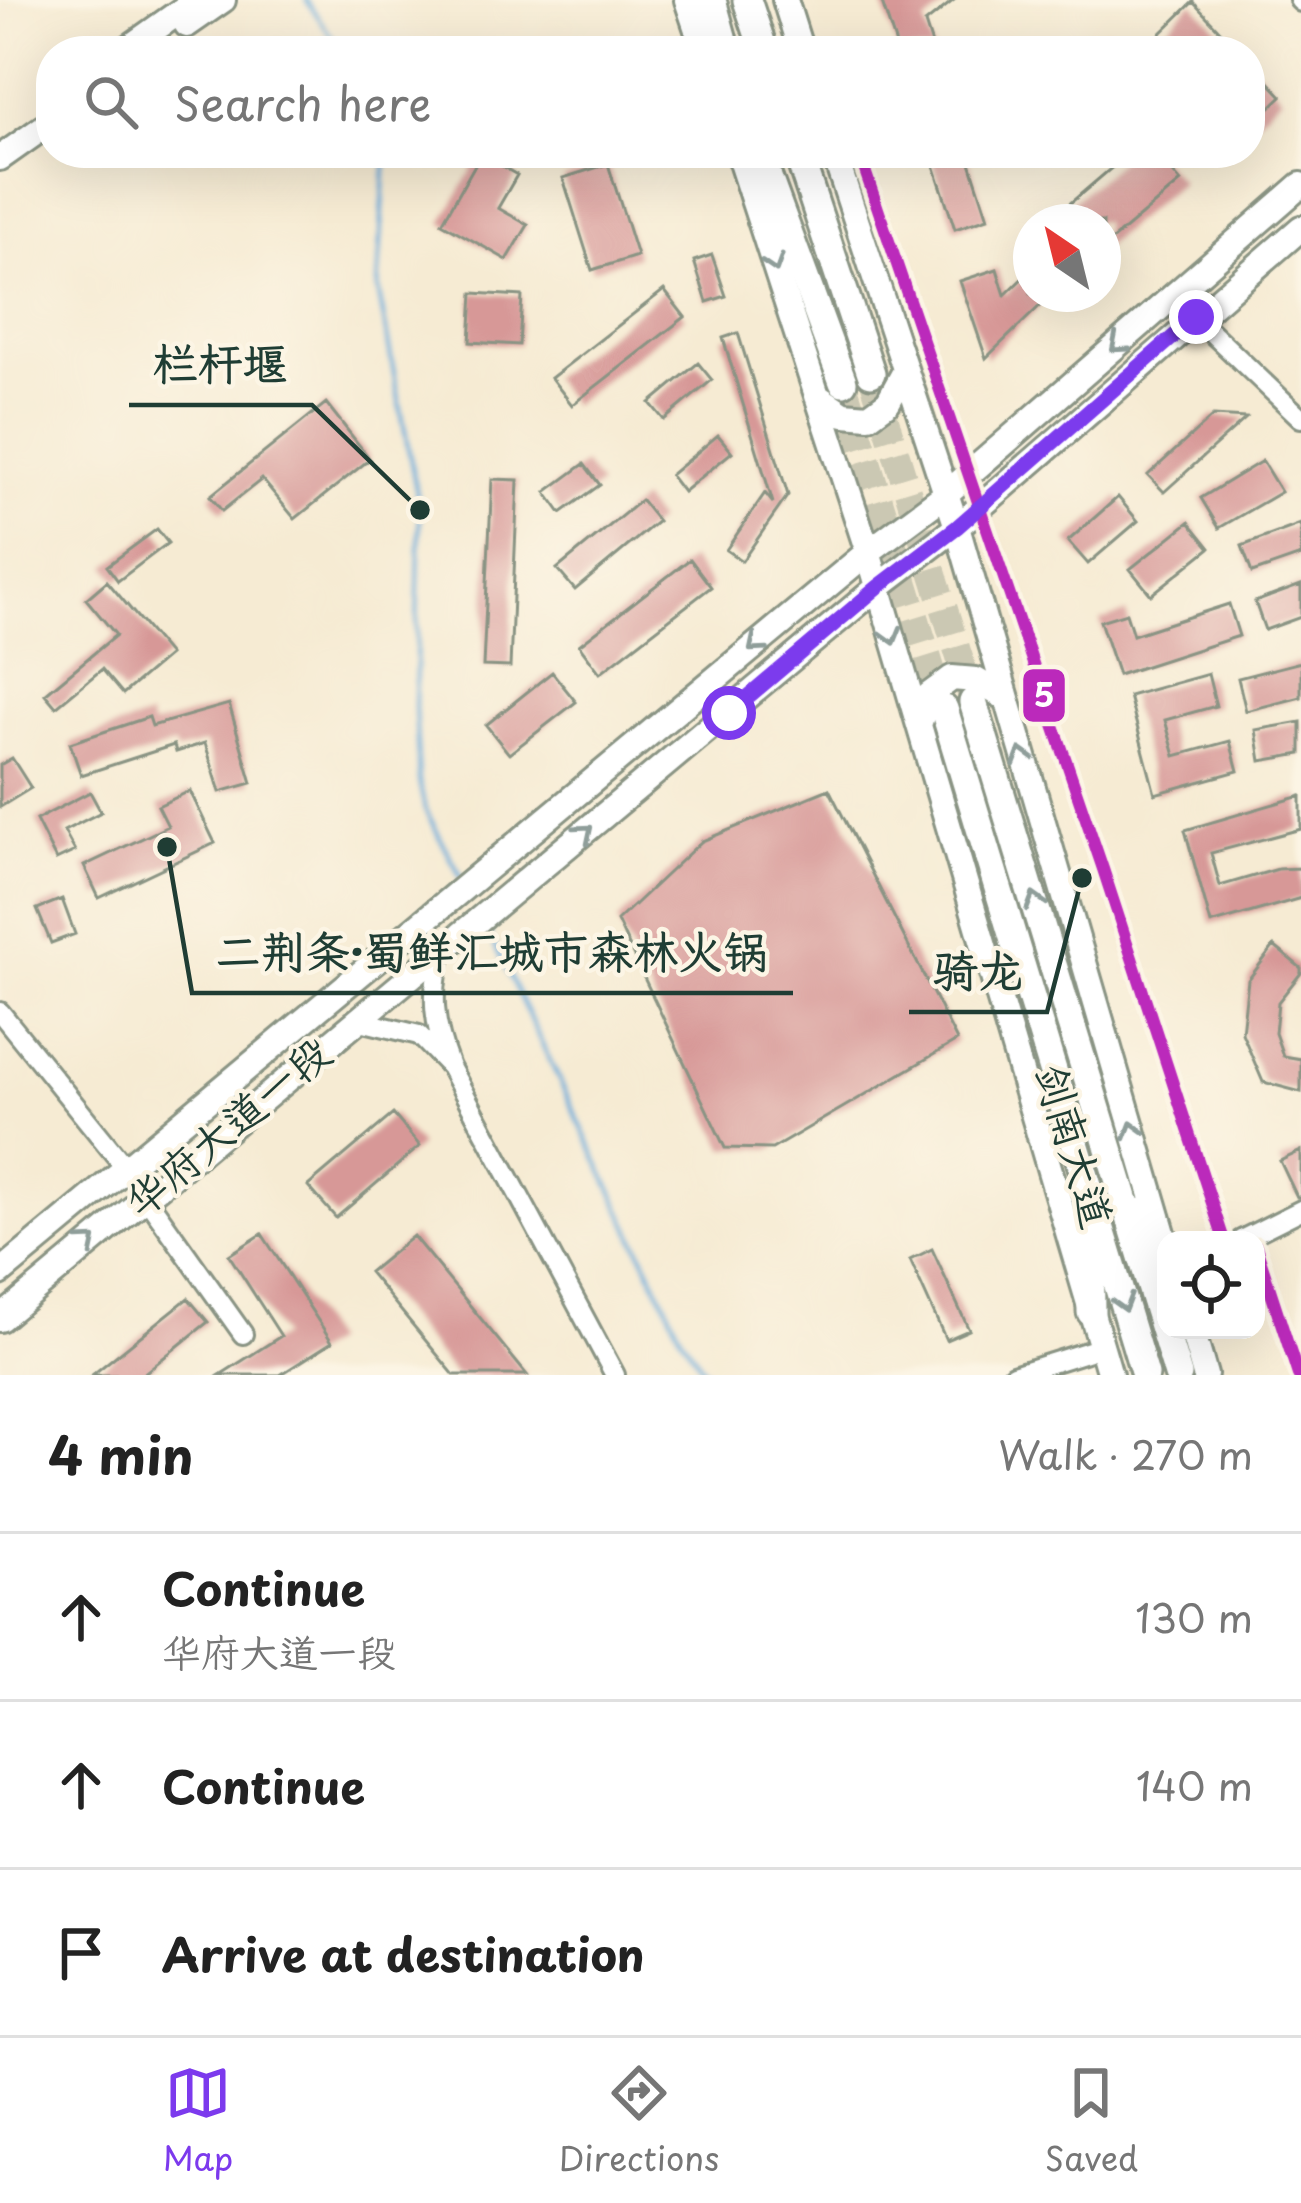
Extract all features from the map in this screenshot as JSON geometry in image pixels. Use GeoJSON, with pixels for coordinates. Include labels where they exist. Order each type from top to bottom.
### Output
{"type":"FeatureCollection","features":[{"type":"Feature","properties":{"kind":"highway"},"geometry":{"type":"LineString","coordinates":[[712,0],[722,36]]}},
{"type":"Feature","properties":{"kind":"highway"},"geometry":{"type":"LineString","coordinates":[[747,0],[759,36]]}},
{"type":"Feature","properties":{"kind":"highway"},"geometry":{"type":"LineString","coordinates":[[766,168],[857,377],[802,168]]}},
{"type":"Feature","properties":{"kind":"highway","name":"剑南大道"},"geometry":{"type":"LineString","coordinates":[[973,702],[1178,1375]]}},
{"type":"Feature","properties":{"kind":"highway","name":"剑南大道"},"geometry":{"type":"LineString","coordinates":[[944,709],[1145,1375]]}},
{"type":"Feature","properties":{"kind":"highway"},"geometry":{"type":"LineString","coordinates":[[1114,1160],[1157,1239]]}},
{"type":"Feature","properties":{"kind":"highway"},"geometry":{"type":"LineString","coordinates":[[1089,1194],[1091,1312]]}},
{"type":"Feature","properties":{"kind":"main road"},"geometry":{"type":"LineString","coordinates":[[145,36],[196,0]]}},
{"type":"Feature","properties":{"kind":"main road"},"geometry":{"type":"LineString","coordinates":[[172,36],[223,0]]}},
{"type":"Feature","properties":{"kind":"main road"},"geometry":{"type":"LineString","coordinates":[[687,0],[699,36]]}},
{"type":"Feature","properties":{"kind":"main road"},"geometry":{"type":"LineString","coordinates":[[785,0],[797,36]]}},
{"type":"Feature","properties":{"kind":"main road"},"geometry":{"type":"LineString","coordinates":[[0,139],[36,114]]}},
{"type":"Feature","properties":{"kind":"main road"},"geometry":{"type":"LineString","coordinates":[[0,158],[36,133]]}},
{"type":"Feature","properties":{"kind":"main road"},"geometry":{"type":"LineString","coordinates":[[742,168],[868,552],[1110,1375]]}},
{"type":"Feature","properties":{"kind":"main road"},"geometry":{"type":"LineString","coordinates":[[839,168],[957,527],[1163,1231]]}},
{"type":"Feature","properties":{"kind":"main road"},"geometry":{"type":"LineString","coordinates":[[0,1273],[868,552],[946,494],[1301,185]]}},
{"type":"Feature","properties":{"kind":"main road","name":"华府大道一段"},"geometry":{"type":"LineString","coordinates":[[0,1318],[878,587],[957,527],[1301,228]]}},
{"type":"Feature","properties":{"kind":"main road"},"geometry":{"type":"LineString","coordinates":[[818,396],[844,414],[869,416],[888,402],[905,371]]}},
{"type":"Feature","properties":{"kind":"main road"},"geometry":{"type":"LineString","coordinates":[[919,726],[929,695],[952,678],[976,680],[1004,697]]}},
{"type":"Feature","properties":{"kind":"main road"},"geometry":{"type":"LineString","coordinates":[[1195,1339],[1205,1375]]}},
{"type":"Feature","properties":{"kind":"street"},"geometry":{"type":"LineString","coordinates":[[1196,317],[1301,418]]}},
{"type":"Feature","properties":{"kind":"street"},"geometry":{"type":"LineString","coordinates":[[443,950],[434,1000],[435,1027],[450,1066],[615,1375]]}},
{"type":"Feature","properties":{"kind":"street"},"geometry":{"type":"LineString","coordinates":[[0,1012],[125,1167]]}},
{"type":"Feature","properties":{"kind":"street"},"geometry":{"type":"LineString","coordinates":[[356,1020],[419,1035],[450,1066]]}},
{"type":"Feature","properties":{"kind":"street"},"geometry":{"type":"LineString","coordinates":[[145,1196],[243,1334]]}},
{"type":"Feature","properties":{"kind":"street"},"geometry":{"type":"LineString","coordinates":[[1258,1231],[1301,1210]]}},
{"type":"Feature","properties":{"kind":"street"},"geometry":{"type":"LineString","coordinates":[[1013,1375],[1102,1347]]}},
{"type":"Feature","properties":{"kind":"building"},"geometry":{"type":"Polygon","coordinates":[[[881,0],[954,0],[925,23],[929,36],[893,36],[881,0]]]}},
{"type":"Feature","properties":{"kind":"building"},"geometry":{"type":"Polygon","coordinates":[[[1193,2],[1225,36],[1158,36],[1193,2]]]}},
{"type":"Feature","properties":{"kind":"building"},"geometry":{"type":"Polygon","coordinates":[[[1265,78],[1282,96],[1265,112],[1265,78]]]}},
{"type":"Feature","properties":{"kind":"building"},"geometry":{"type":"Polygon","coordinates":[[[473,168],[505,168],[517,175],[498,208],[528,225],[507,260],[442,223],[473,168]]]}},
{"type":"Feature","properties":{"kind":"building"},"geometry":{"type":"Polygon","coordinates":[[[609,168],[637,256],[592,270],[563,178],[609,168]]]}},
{"type":"Feature","properties":{"kind":"building"},"geometry":{"type":"Polygon","coordinates":[[[935,168],[972,168],[988,218],[955,229],[935,168]]]}},
{"type":"Feature","properties":{"kind":"building"},"geometry":{"type":"Polygon","coordinates":[[[1111,168],[1169,168],[1181,182],[1121,233],[1121,204],[1069,204],[1111,168]]]}},
{"type":"Feature","properties":{"kind":"building"},"geometry":{"type":"Polygon","coordinates":[[[712,255],[726,296],[707,302],[694,261],[712,255]]]}},
{"type":"Feature","properties":{"kind":"building"},"geometry":{"type":"Polygon","coordinates":[[[997,269],[1005,295],[1013,287],[1013,312],[1033,312],[986,358],[960,281],[997,269]]]}},
{"type":"Feature","properties":{"kind":"building"},"geometry":{"type":"Polygon","coordinates":[[[664,290],[685,317],[572,405],[551,378],[664,290]]]}},
{"type":"Feature","properties":{"kind":"building"},"geometry":{"type":"Polygon","coordinates":[[[473,293],[522,296],[519,345],[470,342],[473,293]]]}},
{"type":"Feature","properties":{"kind":"building"},"geometry":{"type":"Polygon","coordinates":[[[738,333],[788,495],[742,561],[726,550],[765,493],[773,503],[723,338],[738,333]]]}},
{"type":"Feature","properties":{"kind":"building"},"geometry":{"type":"Polygon","coordinates":[[[698,363],[712,380],[664,420],[650,403],[698,363]]]}},
{"type":"Feature","properties":{"kind":"building"},"geometry":{"type":"Polygon","coordinates":[[[326,403],[370,459],[295,519],[262,479],[222,511],[210,496],[326,403]]]}},
{"type":"Feature","properties":{"kind":"building"},"geometry":{"type":"Polygon","coordinates":[[[1213,416],[1246,418],[1164,492],[1148,475],[1213,416]]]}},
{"type":"Feature","properties":{"kind":"building"},"geometry":{"type":"Polygon","coordinates":[[[718,435],[732,452],[683,492],[670,475],[718,435]]]}},
{"type":"Feature","properties":{"kind":"building"},"geometry":{"type":"Polygon","coordinates":[[[1262,461],[1281,492],[1219,528],[1201,498],[1262,461]]]}},
{"type":"Feature","properties":{"kind":"building"},"geometry":{"type":"Polygon","coordinates":[[[584,464],[600,485],[561,513],[546,492],[584,464]]]}},
{"type":"Feature","properties":{"kind":"building"},"geometry":{"type":"Polygon","coordinates":[[[492,479],[518,480],[510,667],[483,666],[492,479]]]}},
{"type":"Feature","properties":{"kind":"building"},"geometry":{"type":"Polygon","coordinates":[[[1118,497],[1138,521],[1088,564],[1068,541],[1118,497]]]}},
{"type":"Feature","properties":{"kind":"building"},"geometry":{"type":"Polygon","coordinates":[[[641,500],[658,521],[575,590],[557,569],[641,500]]]}},
{"type":"Feature","properties":{"kind":"building"},"geometry":{"type":"Polygon","coordinates":[[[1189,522],[1210,548],[1151,595],[1130,569],[1189,522]]]}},
{"type":"Feature","properties":{"kind":"building"},"geometry":{"type":"Polygon","coordinates":[[[1301,524],[1301,556],[1252,573],[1242,546],[1301,524]]]}},
{"type":"Feature","properties":{"kind":"building"},"geometry":{"type":"Polygon","coordinates":[[[157,529],[168,543],[118,581],[107,566],[157,529]]]}},
{"type":"Feature","properties":{"kind":"building"},"geometry":{"type":"Polygon","coordinates":[[[690,559],[711,587],[600,673],[579,645],[690,559]]]}},
{"type":"Feature","properties":{"kind":"building"},"geometry":{"type":"Polygon","coordinates":[[[107,581],[169,655],[123,694],[102,669],[56,707],[45,694],[116,635],[86,599],[107,581]]]}},
{"type":"Feature","properties":{"kind":"building"},"geometry":{"type":"Polygon","coordinates":[[[1301,585],[1301,617],[1265,630],[1255,602],[1301,585]]]}},
{"type":"Feature","properties":{"kind":"building"},"geometry":{"type":"Polygon","coordinates":[[[1229,604],[1239,636],[1118,675],[1100,621],[1126,613],[1133,635],[1229,604]]]}},
{"type":"Feature","properties":{"kind":"building"},"geometry":{"type":"Polygon","coordinates":[[[1301,662],[1301,697],[1246,711],[1238,678],[1301,662]]]}},
{"type":"Feature","properties":{"kind":"building"},"geometry":{"type":"Polygon","coordinates":[[[552,672],[576,702],[509,754],[486,725],[552,672]]]}},
{"type":"Feature","properties":{"kind":"building"},"geometry":{"type":"Polygon","coordinates":[[[1208,674],[1216,706],[1165,720],[1175,756],[1230,741],[1238,771],[1155,794],[1129,696],[1208,674]]]}},
{"type":"Feature","properties":{"kind":"building"},"geometry":{"type":"Polygon","coordinates":[[[229,704],[252,783],[220,792],[205,743],[176,752],[174,745],[81,775],[70,743],[149,717],[152,726],[229,704]]]}},
{"type":"Feature","properties":{"kind":"building"},"geometry":{"type":"Polygon","coordinates":[[[1301,722],[1301,754],[1261,761],[1256,730],[1301,722]]]}},
{"type":"Feature","properties":{"kind":"building"},"geometry":{"type":"Polygon","coordinates":[[[12,758],[31,788],[0,807],[0,765],[12,758]]]}},
{"type":"Feature","properties":{"kind":"building"},"geometry":{"type":"Polygon","coordinates":[[[829,789],[957,1041],[772,1149],[725,1148],[617,921],[702,841],[829,789]]]}},
{"type":"Feature","properties":{"kind":"building"},"geometry":{"type":"Polygon","coordinates":[[[190,791],[215,843],[99,898],[84,866],[168,826],[158,806],[190,791]]]}},
{"type":"Feature","properties":{"kind":"building"},"geometry":{"type":"Polygon","coordinates":[[[90,792],[101,812],[64,831],[75,851],[56,860],[36,820],[90,792]]]}},
{"type":"Feature","properties":{"kind":"building"},"geometry":{"type":"Polygon","coordinates":[[[1301,796],[1301,829],[1211,853],[1220,886],[1278,869],[1301,868],[1301,898],[1211,924],[1185,830],[1301,796]]]}},
{"type":"Feature","properties":{"kind":"building"},"geometry":{"type":"Polygon","coordinates":[[[62,899],[75,934],[51,943],[37,909],[62,899]]]}},
{"type":"Feature","properties":{"kind":"building"},"geometry":{"type":"Polygon","coordinates":[[[1274,946],[1301,968],[1278,1002],[1275,1033],[1283,1056],[1301,1059],[1301,1092],[1263,1082],[1242,1033],[1248,980],[1274,946]]]}},
{"type":"Feature","properties":{"kind":"building"},"geometry":{"type":"Polygon","coordinates":[[[393,1114],[420,1146],[336,1218],[308,1186],[393,1114]]]}},
{"type":"Feature","properties":{"kind":"building"},"geometry":{"type":"Polygon","coordinates":[[[1301,1151],[1301,1197],[1297,1197],[1280,1161],[1301,1151]]]}},
{"type":"Feature","properties":{"kind":"building"},"geometry":{"type":"Polygon","coordinates":[[[262,1234],[332,1342],[280,1375],[220,1375],[281,1336],[229,1255],[262,1234]]]}},
{"type":"Feature","properties":{"kind":"building"},"geometry":{"type":"Polygon","coordinates":[[[413,1236],[527,1375],[454,1375],[369,1272],[413,1236]]]}},
{"type":"Feature","properties":{"kind":"building"},"geometry":{"type":"Polygon","coordinates":[[[932,1249],[969,1330],[946,1340],[910,1260],[932,1249]]]}},
{"type":"Feature","properties":{"kind":"building"},"geometry":{"type":"Polygon","coordinates":[[[188,1298],[208,1322],[142,1375],[92,1375],[188,1298]]]}},
{"type":"Feature","properties":{"kind":"waterway"},"geometry":{"type":"LineString","coordinates":[[306,0],[331,36]]}},
{"type":"Feature","properties":{"kind":"waterway"},"geometry":{"type":"LineString","coordinates":[[385,168],[378,289],[420,510],[415,707],[419,781],[425,809],[461,877]]}},
{"type":"Feature","properties":{"kind":"waterway"},"geometry":{"type":"LineString","coordinates":[[485,925],[683,1339],[708,1375]]}},
{"type":"Feature","properties":{"kind":"tunnel"},"geometry":{"type":"LineString","coordinates":[[871,373],[972,698]]}},
{"type":"Feature","properties":{"kind":"tunnel"},"geometry":{"type":"LineString","coordinates":[[843,382],[944,709]]}},
{"type":"Feature","properties":{"kind":"transit line","name":"5"},"geometry":{"type":"LineString","coordinates":[[864,168],[1221,1231]]}},
{"type":"Feature","properties":{"kind":"transit line","name":"5"},"geometry":{"type":"LineString","coordinates":[[1265,1274],[1298,1375]]}},
{"type":"Feature","properties":{"kind":"place","name":"栏杆堰"},"geometry":{"type":"Point","coordinates":[420,510]}},
{"type":"Feature","properties":{"kind":"place","name":"二荆条·蜀鲜汇城市森林火锅"},"geometry":{"type":"Point","coordinates":[167,847]}},
{"type":"Feature","properties":{"kind":"place","name":"骑龙"},"geometry":{"type":"Point","coordinates":[1082,878]}},
{"type":"Feature","properties":{"kind":"route"},"geometry":{"type":"LineString","coordinates":[[729,713],[957,527],[1196,317]]}}]}
